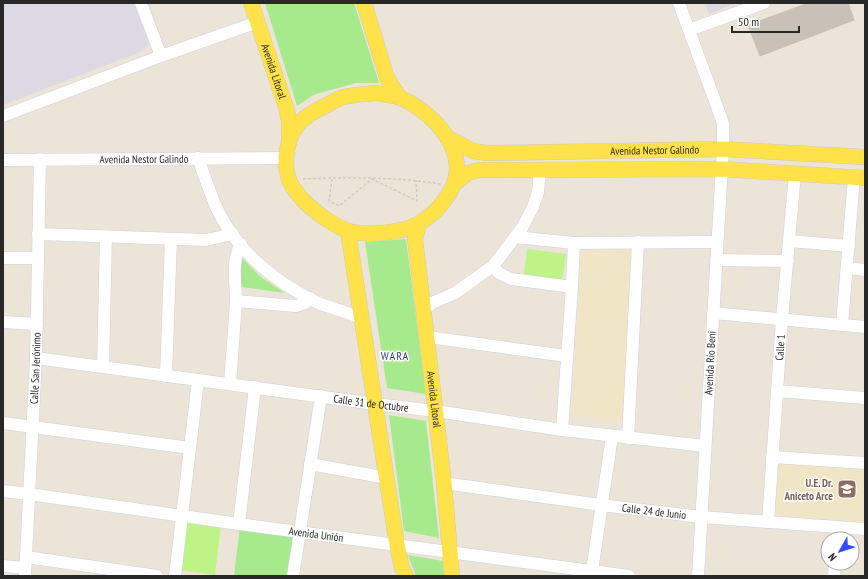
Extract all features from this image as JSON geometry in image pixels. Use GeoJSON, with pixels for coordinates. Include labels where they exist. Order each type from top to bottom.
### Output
{"type":"FeatureCollection","features":[{"type":"Feature","properties":{"kind":"main road","name":"Avenida Litoral"},"geometry":{"type":"LineString","coordinates":[[251,3],[286,107],[289,121],[289,142]]}},
{"type":"Feature","properties":{"kind":"main road"},"geometry":{"type":"LineString","coordinates":[[364,3],[387,78],[400,98]]}},
{"type":"Feature","properties":{"kind":"main road"},"geometry":{"type":"LineString","coordinates":[[378,93],[400,98],[429,116],[448,138],[456,157],[458,167],[451,192],[438,209],[419,224],[399,230],[372,233],[348,231],[312,209],[298,195],[287,176],[285,158],[289,142],[300,123],[312,113],[344,97],[378,93]]}},
{"type":"Feature","properties":{"kind":"main road","name":"Avenida Nestor Galindo"},"geometry":{"type":"LineString","coordinates":[[448,138],[474,151],[487,153],[723,149],[865,157]]}},
{"type":"Feature","properties":{"kind":"main road","name":"Avenida Nestor Galindo"},"geometry":{"type":"LineString","coordinates":[[454,184],[468,173],[479,170],[722,169],[860,177]]}},
{"type":"Feature","properties":{"kind":"main road","name":"Avenida Litoral"},"geometry":{"type":"LineString","coordinates":[[419,224],[415,239],[423,311],[428,337],[444,483],[452,576]]}},
{"type":"Feature","properties":{"kind":"main road"},"geometry":{"type":"LineString","coordinates":[[348,231],[397,544],[403,573]]}},
{"type":"Feature","properties":{"kind":"street"},"geometry":{"type":"LineString","coordinates":[[141,3],[161,56]]}},
{"type":"Feature","properties":{"kind":"street","name":"Avenida Río Beni"},"geometry":{"type":"LineString","coordinates":[[679,3],[723,122],[722,169],[698,576]]}},
{"type":"Feature","properties":{"kind":"street"},"geometry":{"type":"LineString","coordinates":[[689,30],[764,3]]}},
{"type":"Feature","properties":{"kind":"street"},"geometry":{"type":"LineString","coordinates":[[3,116],[161,56],[258,22]]}},
{"type":"Feature","properties":{"kind":"street"},"geometry":{"type":"LineString","coordinates":[[198,158],[218,210],[249,255],[278,280],[317,302],[353,314],[362,319]]}},
{"type":"Feature","properties":{"kind":"street","name":"Avenida Nestor Galindo"},"geometry":{"type":"LineString","coordinates":[[3,160],[285,158]]}},
{"type":"Feature","properties":{"kind":"street","name":"Calle San Jerónimo"},"geometry":{"type":"LineString","coordinates":[[25,567],[36,358],[40,159]]}},
{"type":"Feature","properties":{"kind":"street"},"geometry":{"type":"LineString","coordinates":[[423,311],[432,303],[455,293],[493,266],[515,237],[533,208],[538,192],[540,170]]}},
{"type":"Feature","properties":{"kind":"street","name":"Calle 1"},"geometry":{"type":"LineString","coordinates":[[768,522],[776,391],[795,174]]}},
{"type":"Feature","properties":{"kind":"street"},"geometry":{"type":"LineString","coordinates":[[842,325],[848,246],[860,177]]}},
{"type":"Feature","properties":{"kind":"street"},"geometry":{"type":"LineString","coordinates":[[38,234],[206,240],[237,239]]}},
{"type":"Feature","properties":{"kind":"street"},"geometry":{"type":"LineString","coordinates":[[103,367],[106,237]]}},
{"type":"Feature","properties":{"kind":"street"},"geometry":{"type":"LineString","coordinates":[[515,237],[574,243],[717,242]]}},
{"type":"Feature","properties":{"kind":"street"},"geometry":{"type":"LineString","coordinates":[[166,376],[171,239]]}},
{"type":"Feature","properties":{"kind":"street"},"geometry":{"type":"LineString","coordinates":[[230,384],[236,301],[235,258],[237,239]]}},
{"type":"Feature","properties":{"kind":"street"},"geometry":{"type":"LineString","coordinates":[[789,241],[848,246]]}},
{"type":"Feature","properties":{"kind":"street"},"geometry":{"type":"LineString","coordinates":[[628,438],[638,242]]}},
{"type":"Feature","properties":{"kind":"street"},"geometry":{"type":"LineString","coordinates":[[562,430],[574,243]]}},
{"type":"Feature","properties":{"kind":"street"},"geometry":{"type":"LineString","coordinates":[[3,258],[37,258]]}},
{"type":"Feature","properties":{"kind":"street"},"geometry":{"type":"LineString","coordinates":[[716,260],[788,260]]}},
{"type":"Feature","properties":{"kind":"street"},"geometry":{"type":"LineString","coordinates":[[493,266],[499,273],[511,279],[572,287]]}},
{"type":"Feature","properties":{"kind":"street"},"geometry":{"type":"LineString","coordinates":[[847,268],[865,270]]}},
{"type":"Feature","properties":{"kind":"street"},"geometry":{"type":"LineString","coordinates":[[236,301],[296,306],[305,303],[310,298]]}},
{"type":"Feature","properties":{"kind":"street"},"geometry":{"type":"LineString","coordinates":[[713,313],[865,327]]}},
{"type":"Feature","properties":{"kind":"street"},"geometry":{"type":"LineString","coordinates":[[3,322],[37,324]]}},
{"type":"Feature","properties":{"kind":"street"},"geometry":{"type":"LineString","coordinates":[[428,337],[566,356]]}},
{"type":"Feature","properties":{"kind":"street","name":"Calle 31 de Octubre"},"geometry":{"type":"LineString","coordinates":[[36,358],[436,411],[562,430],[706,446]]}},
{"type":"Feature","properties":{"kind":"street"},"geometry":{"type":"LineString","coordinates":[[175,576],[198,380]]}},
{"type":"Feature","properties":{"kind":"street"},"geometry":{"type":"LineString","coordinates":[[239,524],[255,387]]}},
{"type":"Feature","properties":{"kind":"street"},"geometry":{"type":"LineString","coordinates":[[776,391],[865,398]]}},
{"type":"Feature","properties":{"kind":"street"},"geometry":{"type":"LineString","coordinates":[[293,576],[321,396]]}},
{"type":"Feature","properties":{"kind":"street"},"geometry":{"type":"LineString","coordinates":[[3,423],[190,448]]}},
{"type":"Feature","properties":{"kind":"street"},"geometry":{"type":"LineString","coordinates":[[592,571],[612,436]]}},
{"type":"Feature","properties":{"kind":"street"},"geometry":{"type":"LineString","coordinates":[[772,457],[865,464]]}},
{"type":"Feature","properties":{"kind":"street"},"geometry":{"type":"LineString","coordinates":[[310,464],[387,478]]}},
{"type":"Feature","properties":{"kind":"street","name":"Calle 24 de Junio"},"geometry":{"type":"LineString","coordinates":[[444,483],[601,505],[701,517],[768,522],[824,531]]}},
{"type":"Feature","properties":{"kind":"street","name":"Avenida Unión"},"geometry":{"type":"LineString","coordinates":[[3,491],[629,576]]}},
{"type":"Feature","properties":{"kind":"street","name":"Calle 24 de Junio"},"geometry":{"type":"LineString","coordinates":[[851,531],[865,529]]}},
{"type":"Feature","properties":{"kind":"street"},"geometry":{"type":"LineString","coordinates":[[3,566],[158,576]]}},
{"type":"Feature","properties":{"kind":"path"},"geometry":{"type":"LineString","coordinates":[[289,180],[332,178],[416,180],[454,184]]}},
{"type":"Feature","properties":{"kind":"path"},"geometry":{"type":"LineString","coordinates":[[332,178],[330,201],[339,206],[372,179]]}},
{"type":"Feature","properties":{"kind":"path"},"geometry":{"type":"LineString","coordinates":[[372,179],[417,201],[416,180]]}},
{"type":"Feature","properties":{"kind":"shaded area"},"geometry":{"type":"Polygon","coordinates":[[[3,3],[134,3],[149,43],[143,51],[3,105],[3,3]]]}},
{"type":"Feature","properties":{"kind":"shaded area"},"geometry":{"type":"Polygon","coordinates":[[[705,3],[738,3],[709,14],[705,3]]]}},
{"type":"Feature","properties":{"kind":"shaded area"},"geometry":{"type":"Polygon","coordinates":[[[634,246],[624,422],[573,415],[581,247],[634,246]]]}},
{"type":"Feature","properties":{"kind":"shaded area"},"geometry":{"type":"Polygon","coordinates":[[[778,462],[865,468],[862,522],[774,516],[778,462]]]}},
{"type":"Feature","properties":{"kind":"green space"},"geometry":{"type":"Polygon","coordinates":[[[265,3],[354,3],[379,83],[356,83],[313,95],[297,106],[265,3]]]}},
{"type":"Feature","properties":{"kind":"green space"},"geometry":{"type":"Polygon","coordinates":[[[406,239],[426,394],[387,388],[365,242],[406,239]]]}},
{"type":"Feature","properties":{"kind":"green space"},"geometry":{"type":"Polygon","coordinates":[[[527,249],[566,254],[562,280],[524,274],[527,249]]]}},
{"type":"Feature","properties":{"kind":"green space"},"geometry":{"type":"Polygon","coordinates":[[[239,255],[261,277],[285,293],[241,287],[239,255]]]}},
{"type":"Feature","properties":{"kind":"green space"},"geometry":{"type":"Polygon","coordinates":[[[389,415],[426,421],[439,538],[404,531],[389,415]]]}},
{"type":"Feature","properties":{"kind":"green space"},"geometry":{"type":"Polygon","coordinates":[[[186,520],[221,525],[215,575],[179,570],[186,520]]]}},
{"type":"Feature","properties":{"kind":"green space"},"geometry":{"type":"Polygon","coordinates":[[[240,526],[295,533],[290,576],[234,576],[240,526]]]}},
{"type":"Feature","properties":{"kind":"green space"},"geometry":{"type":"Polygon","coordinates":[[[408,555],[443,561],[444,576],[416,576],[408,555]]]}},
{"type":"Feature","properties":{"kind":"building"},"geometry":{"type":"Polygon","coordinates":[[[809,3],[848,3],[854,20],[760,56],[748,25],[809,3]]]}},
{"type":"Feature","properties":{"kind":"place","name":"U.E. Dr. Aniceto Arce"},"geometry":{"type":"Point","coordinates":[847,489]}},
{"type":"Feature","properties":{"kind":"district","name":"WARA"},"geometry":{"type":"Point","coordinates":[395,356]}}]}
